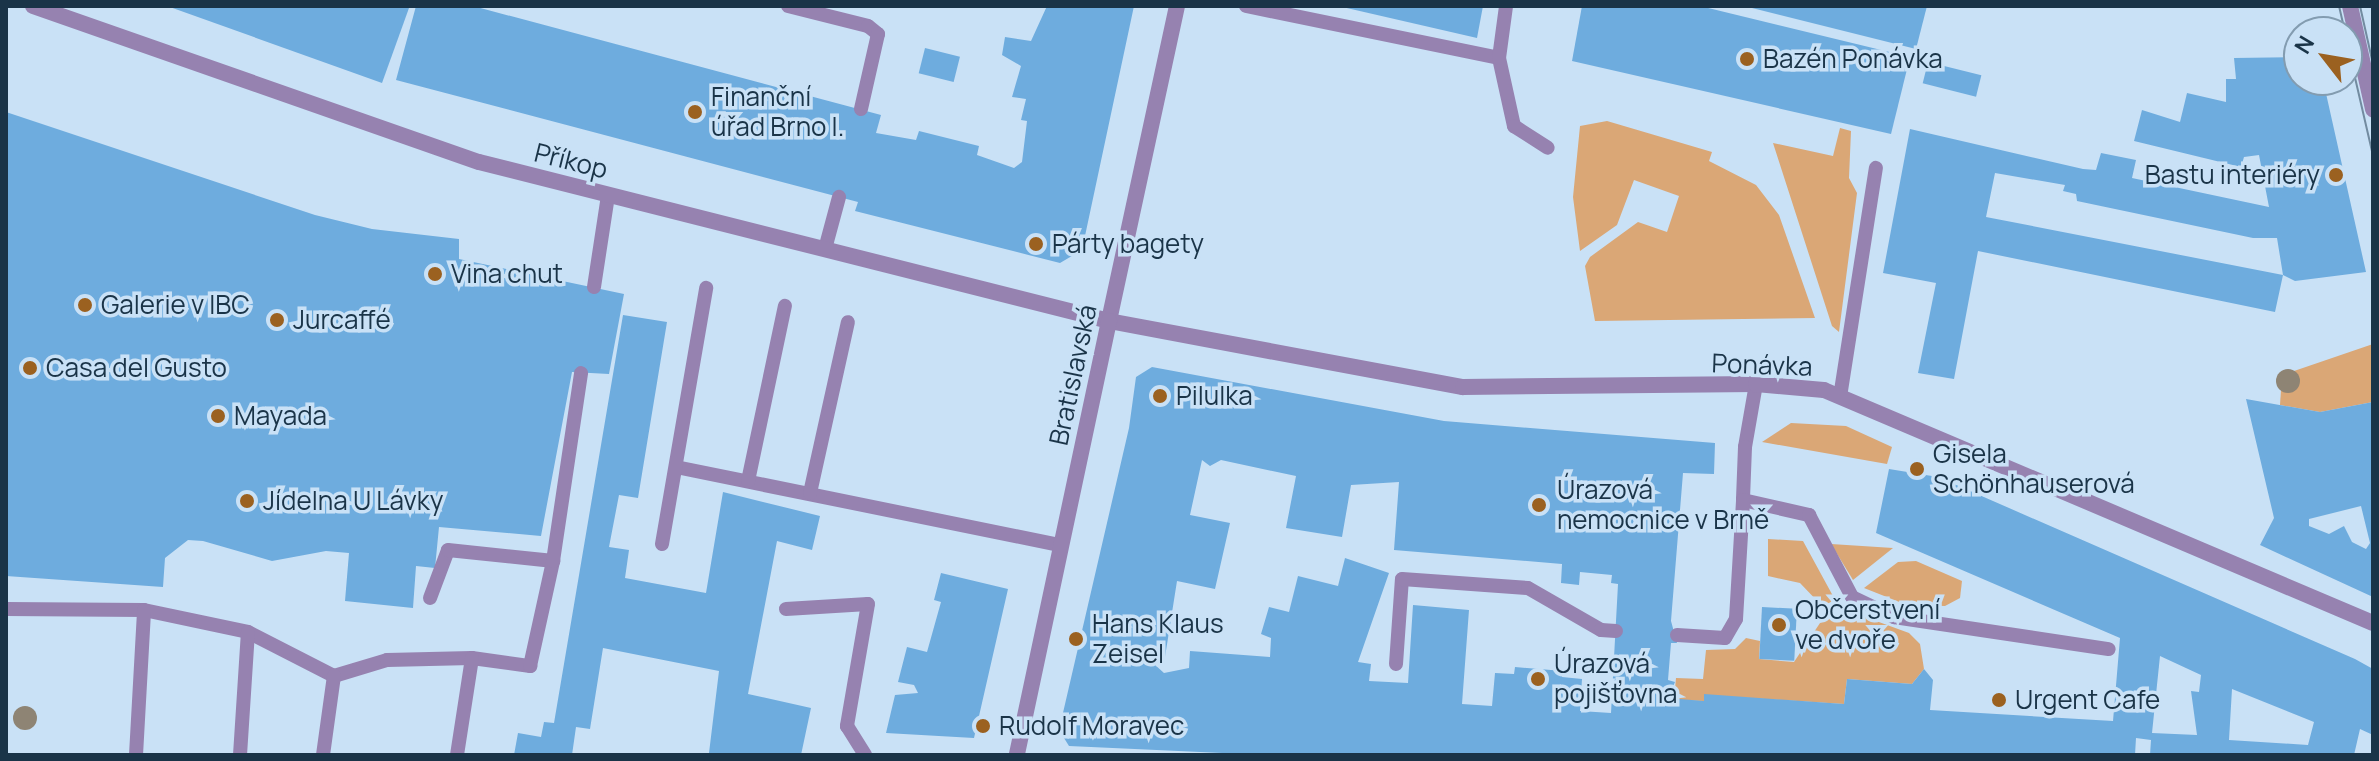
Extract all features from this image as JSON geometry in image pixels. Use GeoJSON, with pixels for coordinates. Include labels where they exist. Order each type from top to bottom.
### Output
{"type":"FeatureCollection","features":[{"type":"Feature","properties":{"kind":"street","name":"Příkop"},"geometry":{"type":"LineString","coordinates":[[33,6],[479,162],[1109,321]]}},
{"type":"Feature","properties":{"kind":"street","name":"Bratislavská"},"geometry":{"type":"LineString","coordinates":[[1017,755],[1177,6]]}},
{"type":"Feature","properties":{"kind":"street"},"geometry":{"type":"LineString","coordinates":[[2350,6],[2373,109]]}},
{"type":"Feature","properties":{"kind":"street","name":"Ponávka"},"geometry":{"type":"LineString","coordinates":[[1109,321],[1463,387],[1756,384],[1824,390],[2373,623]]}},
{"type":"Feature","properties":{"kind":"lane"},"geometry":{"type":"LineString","coordinates":[[788,6],[868,26],[878,34],[861,109]]}},
{"type":"Feature","properties":{"kind":"lane"},"geometry":{"type":"LineString","coordinates":[[1246,6],[1499,58]]}},
{"type":"Feature","properties":{"kind":"lane"},"geometry":{"type":"LineString","coordinates":[[1506,6],[1499,58],[1514,126],[1548,148]]}},
{"type":"Feature","properties":{"kind":"lane"},"geometry":{"type":"LineString","coordinates":[[1840,397],[1876,168]]}},
{"type":"Feature","properties":{"kind":"lane"},"geometry":{"type":"LineString","coordinates":[[594,287],[608,195]]}},
{"type":"Feature","properties":{"kind":"lane"},"geometry":{"type":"LineString","coordinates":[[825,249],[839,197]]}},
{"type":"Feature","properties":{"kind":"lane"},"geometry":{"type":"LineString","coordinates":[[662,544],[706,288]]}},
{"type":"Feature","properties":{"kind":"lane"},"geometry":{"type":"LineString","coordinates":[[748,481],[785,306]]}},
{"type":"Feature","properties":{"kind":"lane"},"geometry":{"type":"LineString","coordinates":[[810,493],[848,322]]}},
{"type":"Feature","properties":{"kind":"lane"},"geometry":{"type":"LineString","coordinates":[[6,609],[144,610],[248,632],[334,676],[387,660],[472,658],[530,666],[553,561],[581,373]]}},
{"type":"Feature","properties":{"kind":"lane"},"geometry":{"type":"LineString","coordinates":[[1677,635],[1725,638],[1736,619],[1745,447],[1756,384]]}},
{"type":"Feature","properties":{"kind":"lane"},"geometry":{"type":"LineString","coordinates":[[676,467],[1061,545]]}},
{"type":"Feature","properties":{"kind":"lane"},"geometry":{"type":"LineString","coordinates":[[1743,500],[1809,515],[1852,597],[1894,617],[2109,649]]}},
{"type":"Feature","properties":{"kind":"lane"},"geometry":{"type":"LineString","coordinates":[[430,598],[448,550],[553,561]]}},
{"type":"Feature","properties":{"kind":"lane"},"geometry":{"type":"LineString","coordinates":[[1396,664],[1402,579],[1528,588],[1601,630],[1616,631]]}},
{"type":"Feature","properties":{"kind":"lane"},"geometry":{"type":"LineString","coordinates":[[786,609],[868,604],[847,726],[865,755]]}},
{"type":"Feature","properties":{"kind":"lane"},"geometry":{"type":"LineString","coordinates":[[136,755],[144,610]]}},
{"type":"Feature","properties":{"kind":"lane"},"geometry":{"type":"LineString","coordinates":[[240,755],[248,632]]}},
{"type":"Feature","properties":{"kind":"lane"},"geometry":{"type":"LineString","coordinates":[[457,755],[472,658]]}},
{"type":"Feature","properties":{"kind":"lane"},"geometry":{"type":"LineString","coordinates":[[323,755],[334,676]]}},
{"type":"Feature","properties":{"kind":"shaded area"},"geometry":{"type":"Polygon","coordinates":[[[1607,121],[1712,152],[1709,161],[1756,185],[1779,215],[1815,318],[1595,321],[1585,266],[1590,257],[1638,222],[1667,232],[1679,196],[1634,180],[1617,225],[1580,251],[1573,197],[1580,126],[1607,121]]]}},
{"type":"Feature","properties":{"kind":"shaded area"},"geometry":{"type":"Polygon","coordinates":[[[1840,128],[1851,131],[1849,178],[1857,193],[1839,332],[1832,326],[1773,143],[1833,156],[1840,128]]]}},
{"type":"Feature","properties":{"kind":"shaded area"},"geometry":{"type":"Polygon","coordinates":[[[2373,344],[2373,402],[2320,412],[2280,405],[2282,375],[2373,344]]]}},
{"type":"Feature","properties":{"kind":"shaded area"},"geometry":{"type":"Polygon","coordinates":[[[1791,423],[1846,426],[1892,447],[1887,464],[1762,442],[1791,423]]]}},
{"type":"Feature","properties":{"kind":"shaded area"},"geometry":{"type":"Polygon","coordinates":[[[1768,539],[1803,541],[1833,596],[1831,602],[1822,606],[1800,583],[1768,576],[1768,539]]]}},
{"type":"Feature","properties":{"kind":"shaded area"},"geometry":{"type":"Polygon","coordinates":[[[1831,544],[1893,548],[1853,580],[1831,544]]]}},
{"type":"Feature","properties":{"kind":"shaded area"},"geometry":{"type":"Polygon","coordinates":[[[1916,561],[1962,581],[1960,598],[1945,606],[1907,605],[1864,588],[1898,562],[1916,561]]]}},
{"type":"Feature","properties":{"kind":"shaded area"},"geometry":{"type":"Polygon","coordinates":[[[1846,610],[1909,633],[1920,644],[1924,669],[1912,684],[1847,679],[1844,704],[1704,695],[1704,701],[1674,700],[1676,678],[1703,679],[1706,650],[1735,649],[1746,638],[1760,641],[1759,659],[1794,662],[1820,623],[1846,610]]]}},
{"type":"Feature","properties":{"kind":"building"},"geometry":{"type":"Polygon","coordinates":[[[167,6],[401,6],[409,8],[382,83],[167,6]]]}},
{"type":"Feature","properties":{"kind":"building"},"geometry":{"type":"Polygon","coordinates":[[[416,6],[473,6],[881,115],[876,133],[916,140],[919,131],[979,146],[977,155],[1014,168],[1022,162],[1027,121],[1021,120],[1026,99],[1012,97],[1021,66],[1002,55],[1005,37],[1031,41],[1047,6],[1134,6],[1082,250],[1060,263],[855,211],[858,202],[396,80],[416,6]]]}},
{"type":"Feature","properties":{"kind":"building"},"geometry":{"type":"Polygon","coordinates":[[[1338,6],[1483,6],[1477,38],[1338,6]]]}},
{"type":"Feature","properties":{"kind":"building"},"geometry":{"type":"Polygon","coordinates":[[[1582,6],[1700,6],[1910,57],[1891,134],[1572,61],[1582,6]]]}},
{"type":"Feature","properties":{"kind":"building"},"geometry":{"type":"Polygon","coordinates":[[[1744,6],[1927,6],[1916,49],[1744,6]]]}},
{"type":"Feature","properties":{"kind":"building"},"geometry":{"type":"Polygon","coordinates":[[[925,48],[960,57],[954,82],[919,73],[925,48]]]}},
{"type":"Feature","properties":{"kind":"building"},"geometry":{"type":"Polygon","coordinates":[[[2283,57],[2283,96],[2327,96],[2366,272],[2295,281],[2283,275],[2275,312],[1978,251],[1954,379],[1918,373],[1936,283],[1883,273],[1910,129],[2083,169],[2096,170],[2101,153],[2136,160],[2132,178],[2269,207],[2259,155],[2244,157],[2241,167],[2134,141],[2142,110],[2180,122],[2187,93],[2226,102],[2226,79],[2236,79],[2234,58],[2283,57]],[[1995,173],[1986,217],[2283,275],[2277,238],[2253,238],[2077,201],[2076,194],[2063,191],[2065,185],[1995,173]]]}},
{"type":"Feature","properties":{"kind":"building"},"geometry":{"type":"Polygon","coordinates":[[[1928,62],[1981,75],[1976,97],[1923,83],[1928,62]]]}},
{"type":"Feature","properties":{"kind":"building"},"geometry":{"type":"Polygon","coordinates":[[[6,112],[315,215],[372,229],[459,239],[459,259],[624,294],[609,374],[572,372],[541,536],[439,527],[435,568],[416,566],[413,608],[345,601],[349,553],[326,551],[272,561],[203,541],[188,540],[165,558],[163,587],[6,576],[6,112]]]}},
{"type":"Feature","properties":{"kind":"building"},"geometry":{"type":"Polygon","coordinates":[[[623,315],[667,322],[638,498],[619,495],[609,547],[629,550],[625,578],[706,593],[723,492],[820,516],[812,550],[777,541],[748,694],[811,708],[801,755],[709,753],[719,671],[603,648],[590,729],[576,727],[572,755],[514,755],[518,733],[541,737],[544,722],[554,723],[623,315]]]}},
{"type":"Feature","properties":{"kind":"building"},"geometry":{"type":"Polygon","coordinates":[[[1152,367],[1444,421],[1715,443],[1714,474],[1683,473],[1671,621],[1677,643],[1671,643],[1668,680],[1675,682],[1668,698],[1704,701],[1704,694],[1844,704],[1847,679],[1912,684],[1924,669],[1933,680],[1930,710],[2113,721],[2120,638],[1876,533],[1889,469],[1938,477],[2355,659],[2373,669],[2373,735],[2360,729],[2354,755],[2150,755],[2151,740],[2136,738],[2135,755],[1266,755],[1069,746],[1059,730],[1129,428],[1136,377],[1152,367]],[[1202,460],[1190,515],[1230,523],[1215,589],[1177,581],[1165,657],[1154,664],[1164,673],[1189,668],[1190,651],[1270,657],[1271,638],[1261,634],[1269,607],[1289,612],[1298,576],[1338,586],[1345,558],[1389,573],[1358,662],[1371,664],[1369,681],[1408,683],[1413,605],[1469,610],[1462,704],[1492,706],[1495,673],[1514,674],[1515,667],[1563,671],[1562,677],[1582,679],[1580,711],[1611,713],[1618,584],[1611,583],[1612,575],[1580,572],[1579,585],[1561,583],[1562,564],[1394,550],[1399,482],[1351,485],[1342,537],[1286,528],[1296,476],[1221,460],[1210,466],[1202,460]],[[2160,656],[2152,733],[2197,735],[2191,691],[2199,692],[2201,675],[2160,656]],[[2232,689],[2229,740],[2308,745],[2314,722],[2232,689]]]}},
{"type":"Feature","properties":{"kind":"building"},"geometry":{"type":"Polygon","coordinates":[[[2246,399],[2320,412],[2373,402],[2373,597],[2260,545],[2274,518],[2246,399]],[[2361,506],[2309,519],[2309,526],[2329,534],[2344,526],[2352,542],[2366,549],[2370,543],[2361,506]]]}},
{"type":"Feature","properties":{"kind":"building"},"geometry":{"type":"Polygon","coordinates":[[[941,573],[1008,589],[974,738],[886,733],[895,695],[918,693],[914,685],[898,682],[907,647],[927,652],[941,602],[934,600],[941,573]]]}},
{"type":"Feature","properties":{"kind":"building","name":"Občerstvení ve dvoře"},"geometry":{"type":"Polygon","coordinates":[[[1762,607],[1797,609],[1794,661],[1759,659],[1762,607]]]}},
{"type":"Feature","properties":{"kind":"tram line"},"geometry":{"type":"LineString","coordinates":[[2339,6],[2341,16]]}},
{"type":"Feature","properties":{"kind":"tram line"},"geometry":{"type":"LineString","coordinates":[[2360,6],[2373,64]]}},
{"type":"Feature","properties":{"kind":"tram line"},"geometry":{"type":"LineString","coordinates":[[2359,96],[2373,156]]}},
{"type":"Feature","properties":{"kind":"place","name":"Bazén Ponávka"},"geometry":{"type":"Point","coordinates":[1747,59]}},
{"type":"Feature","properties":{"kind":"place","name":"Finanční úřad Brno I."},"geometry":{"type":"Point","coordinates":[695,112]}},
{"type":"Feature","properties":{"kind":"place","name":"Bastu interiéry"},"geometry":{"type":"Point","coordinates":[2336,175]}},
{"type":"Feature","properties":{"kind":"place","name":"Párty bagety"},"geometry":{"type":"Point","coordinates":[1036,244]}},
{"type":"Feature","properties":{"kind":"place","name":"Vina chut"},"geometry":{"type":"Point","coordinates":[435,274]}},
{"type":"Feature","properties":{"kind":"place","name":"Galerie v IBC"},"geometry":{"type":"Point","coordinates":[85,305]}},
{"type":"Feature","properties":{"kind":"place","name":"Jurcaffé"},"geometry":{"type":"Point","coordinates":[277,320]}},
{"type":"Feature","properties":{"kind":"place","name":"Casa del Gusto"},"geometry":{"type":"Point","coordinates":[30,368]}},
{"type":"Feature","properties":{"kind":"place","name":"Pilulka"},"geometry":{"type":"Point","coordinates":[1160,396]}},
{"type":"Feature","properties":{"kind":"place","name":"Mayada"},"geometry":{"type":"Point","coordinates":[218,416]}},
{"type":"Feature","properties":{"kind":"place","name":"Gisela Schönhauserová"},"geometry":{"type":"Point","coordinates":[1917,469]}},
{"type":"Feature","properties":{"kind":"place","name":"Jídelna U Lávky"},"geometry":{"type":"Point","coordinates":[247,501]}},
{"type":"Feature","properties":{"kind":"place","name":"Úrazová nemocnice v Brně"},"geometry":{"type":"Point","coordinates":[1539,505]}},
{"type":"Feature","properties":{"kind":"place","name":"Občerstvení ve dvoře"},"geometry":{"type":"Point","coordinates":[1779,625]}},
{"type":"Feature","properties":{"kind":"place","name":"Hans Klaus Zeisel"},"geometry":{"type":"Point","coordinates":[1076,639]}},
{"type":"Feature","properties":{"kind":"place","name":"Úrazová pojišťovna"},"geometry":{"type":"Point","coordinates":[1538,679]}},
{"type":"Feature","properties":{"kind":"place","name":"Urgent Cafe"},"geometry":{"type":"Point","coordinates":[1999,700]}},
{"type":"Feature","properties":{"kind":"place","name":"Rudolf Moravec"},"geometry":{"type":"Point","coordinates":[983,726]}}]}
